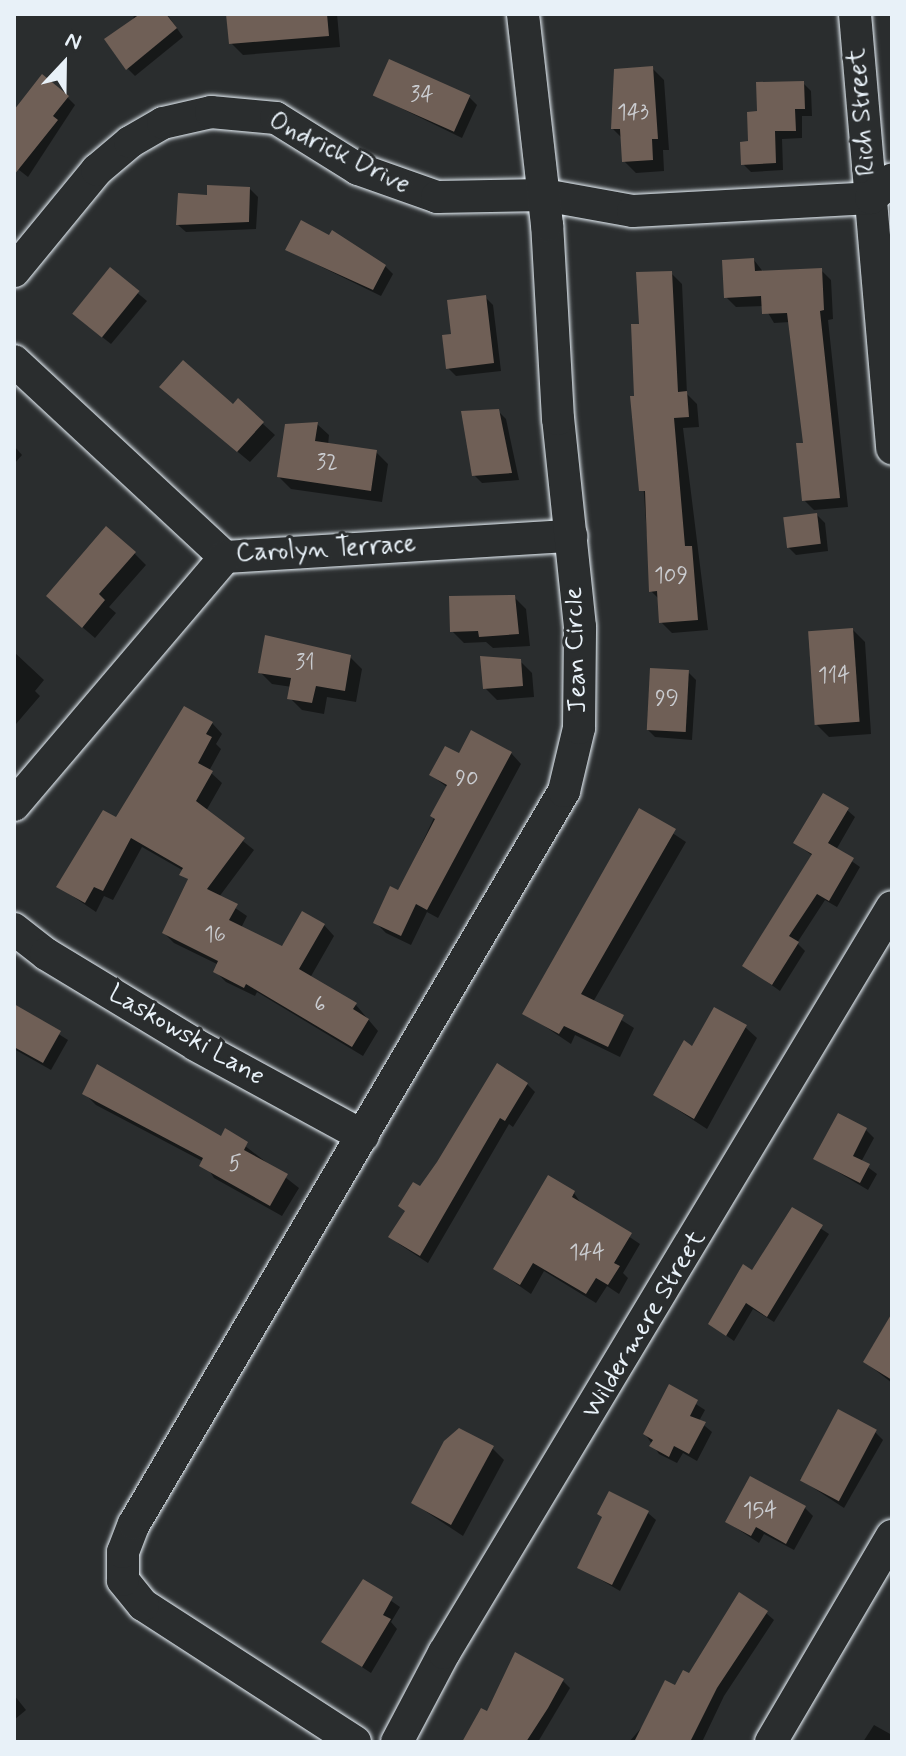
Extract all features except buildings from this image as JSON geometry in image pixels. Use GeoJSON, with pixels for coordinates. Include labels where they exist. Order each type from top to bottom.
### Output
{"type":"FeatureCollection","features":[{"type":"Feature","properties":{"kind":"street","name":"Jean Circle"},"geometry":{"type":"LineString","coordinates":[[355,1742],[143,1605],[123,1580],[123,1552],[134,1524],[564,791],[579,728],[580,627],[544,195],[523,14]]}},
{"type":"Feature","properties":{"kind":"street","name":"Rich Street"},"geometry":{"type":"LineString","coordinates":[[855,14],[881,189],[892,448]]}},
{"type":"Feature","properties":{"kind":"street","name":"Ondrick Drive"},"geometry":{"type":"LineString","coordinates":[[14,271],[97,170],[130,142],[163,123],[211,112],[276,118],[344,162],[415,192],[472,200],[544,195],[633,211],[881,189]]}},
{"type":"Feature","properties":{"kind":"street","name":"Carolyn Terrace"},"geometry":{"type":"LineString","coordinates":[[14,361],[225,557],[571,536]]}},
{"type":"Feature","properties":{"kind":"street"},"geometry":{"type":"LineString","coordinates":[[14,805],[225,557]]}},
{"type":"Feature","properties":{"kind":"street","name":"Wildermere Street"},"geometry":{"type":"LineString","coordinates":[[397,1742],[444,1653],[892,907]]}},
{"type":"Feature","properties":{"kind":"street","name":"Laskowski Lane"},"geometry":{"type":"LineString","coordinates":[[14,929],[46,954],[196,1045],[363,1136]]}},
{"type":"Feature","properties":{"kind":"street"},"geometry":{"type":"LineString","coordinates":[[771,1742],[892,1536]]}}]}
